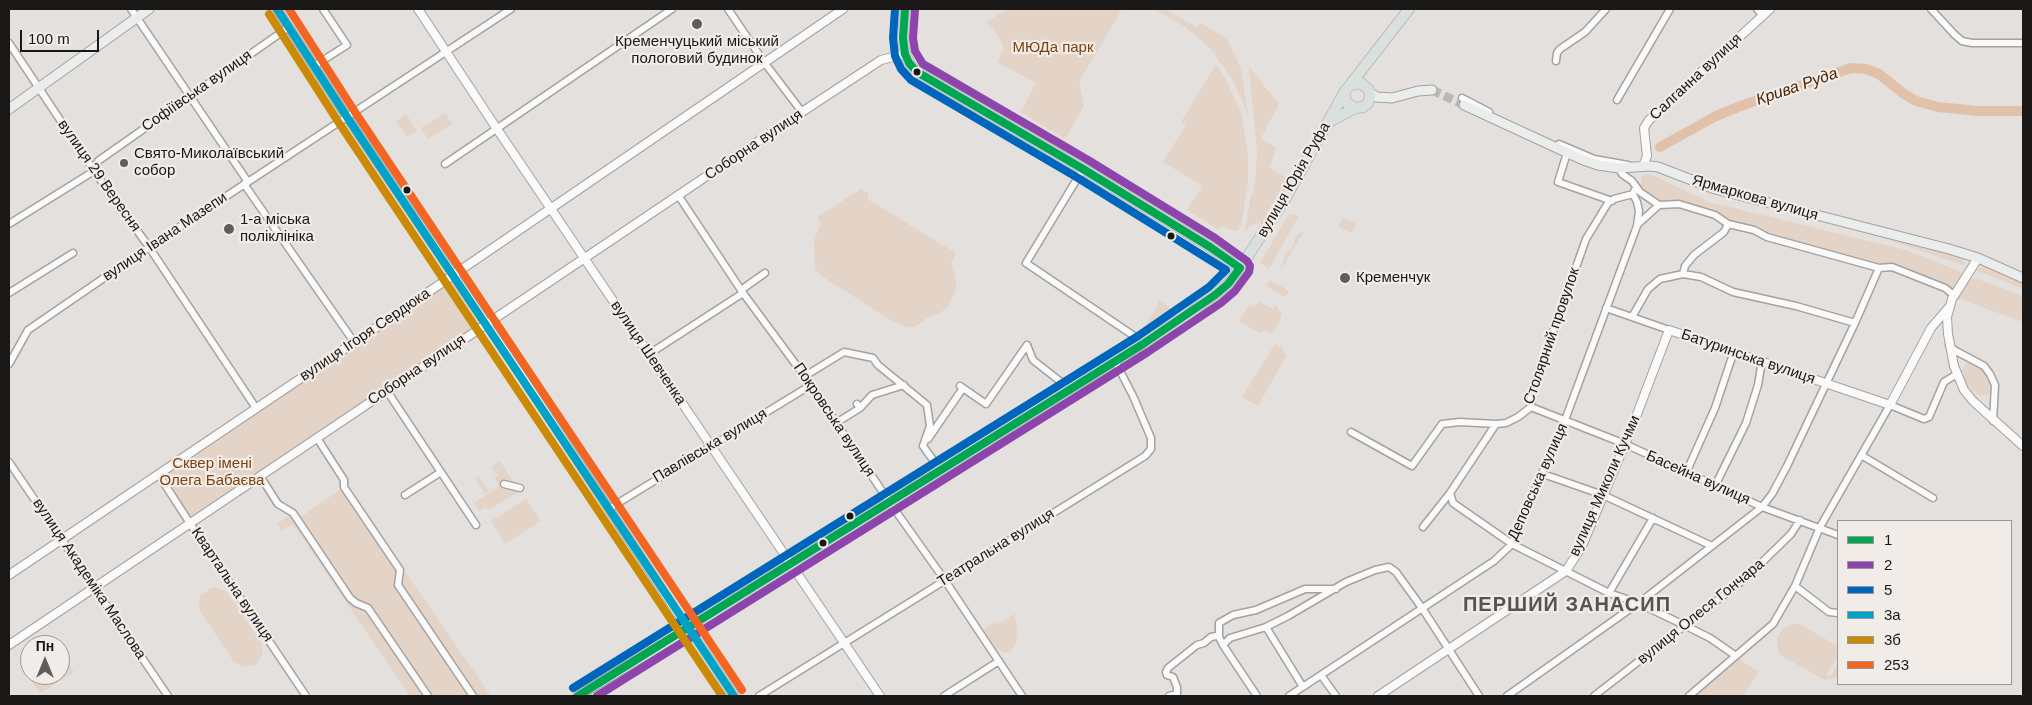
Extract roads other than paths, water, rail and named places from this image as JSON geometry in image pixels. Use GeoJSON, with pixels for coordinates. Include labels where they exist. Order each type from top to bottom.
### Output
{"type":"FeatureCollection","features":[{"type":"Feature","properties":{"kind":"highway"},"geometry":{"type":"LineString","coordinates":[[734,696],[688,628],[1143,344],[1215,295],[1228,284],[1240,268],[1210,247],[1083,169],[917,72],[909,63],[905,54],[903,38],[905,9]]}},
{"type":"Feature","properties":{"kind":"main road"},"geometry":{"type":"LineString","coordinates":[[9,109],[150,9]]}},
{"type":"Feature","properties":{"kind":"main road","name":"вулиця Юрія Руфа"},"geometry":{"type":"LineString","coordinates":[[1240,268],[1285,199],[1348,88],[1409,9]]}},
{"type":"Feature","properties":{"kind":"main road"},"geometry":{"type":"LineString","coordinates":[[1365,105],[1369,100],[1365,73],[1378,47]]}},
{"type":"Feature","properties":{"kind":"main road"},"geometry":{"type":"LineString","coordinates":[[1354,108],[1347,103],[1348,88],[1357,83],[1382,97],[1432,90]]}},
{"type":"Feature","properties":{"kind":"main road"},"geometry":{"type":"LineString","coordinates":[[1326,124],[1354,108],[1388,101],[1398,96]]}},
{"type":"Feature","properties":{"kind":"main road","name":"Ярмаркова вулиця"},"geometry":{"type":"LineString","coordinates":[[1463,101],[1567,152],[1598,165],[1619,168],[1658,167],[1715,189],[1949,249],[1978,258],[2023,278]]}},
{"type":"Feature","properties":{"kind":"main road"},"geometry":{"type":"LineString","coordinates":[[578,696],[688,628]]}},
{"type":"Feature","properties":{"kind":"street"},"geometry":{"type":"LineString","coordinates":[[131,9],[354,342]]}},
{"type":"Feature","properties":{"kind":"street"},"geometry":{"type":"LineString","coordinates":[[277,9],[688,628]]}},
{"type":"Feature","properties":{"kind":"street"},"geometry":{"type":"LineString","coordinates":[[314,66],[347,45],[323,9]]}},
{"type":"Feature","properties":{"kind":"street","name":"вулиця Шевченка"},"geometry":{"type":"LineString","coordinates":[[418,9],[497,130],[880,696]]}},
{"type":"Feature","properties":{"kind":"street","name":"вулиця Івана Мазепи"},"geometry":{"type":"LineString","coordinates":[[9,364],[28,330],[148,247],[511,9]]}},
{"type":"Feature","properties":{"kind":"street"},"geometry":{"type":"LineString","coordinates":[[445,164],[672,9]]}},
{"type":"Feature","properties":{"kind":"street"},"geometry":{"type":"LineString","coordinates":[[728,9],[764,62],[802,112]]}},
{"type":"Feature","properties":{"kind":"street","name":"вулиця Ігоря Сердюка"},"geometry":{"type":"LineString","coordinates":[[9,575],[454,275],[843,9]]}},
{"type":"Feature","properties":{"kind":"street"},"geometry":{"type":"LineString","coordinates":[[1556,61],[1557,53],[1585,32],[1606,9]]}},
{"type":"Feature","properties":{"kind":"street"},"geometry":{"type":"LineString","coordinates":[[1617,100],[1670,9]]}},
{"type":"Feature","properties":{"kind":"street"},"geometry":{"type":"LineString","coordinates":[[1757,9],[1763,16]]}},
{"type":"Feature","properties":{"kind":"street","name":"Салганна вулиця"},"geometry":{"type":"LineString","coordinates":[[1640,167],[1647,156],[1644,133],[1645,125],[1649,120],[1770,9]]}},
{"type":"Feature","properties":{"kind":"street"},"geometry":{"type":"LineString","coordinates":[[1931,9],[1962,41],[1972,43],[2023,43]]}},
{"type":"Feature","properties":{"kind":"street","name":"Софіївська вулиця"},"geometry":{"type":"LineString","coordinates":[[9,224],[94,171],[98,161],[289,27]]}},
{"type":"Feature","properties":{"kind":"street","name":"вулиця 29 Вересня"},"geometry":{"type":"LineString","coordinates":[[9,43],[256,408]]}},
{"type":"Feature","properties":{"kind":"street","name":"Соборна вулиця"},"geometry":{"type":"LineString","coordinates":[[9,645],[802,112],[881,60],[905,54]]}},
{"type":"Feature","properties":{"kind":"street"},"geometry":{"type":"LineString","coordinates":[[1463,101],[1594,159],[1640,167]]}},
{"type":"Feature","properties":{"kind":"street"},"geometry":{"type":"LineString","coordinates":[[1567,152],[1558,182],[1612,200],[1633,194],[1636,187]]}},
{"type":"Feature","properties":{"kind":"street"},"geometry":{"type":"LineString","coordinates":[[1647,156],[1658,167]]}},
{"type":"Feature","properties":{"kind":"street"},"geometry":{"type":"LineString","coordinates":[[1619,168],[1622,174],[1632,181],[1640,192],[1659,205],[1679,204],[1692,207],[1715,215],[1728,224],[1754,230],[1767,237],[1878,268],[1892,267],[1902,270],[1945,288],[1955,296]]}},
{"type":"Feature","properties":{"kind":"street"},"geometry":{"type":"LineString","coordinates":[[1083,169],[1026,263],[1126,330],[1143,344]]}},
{"type":"Feature","properties":{"kind":"street","name":"Деповська вулиця"},"geometry":{"type":"LineString","coordinates":[[1289,696],[1494,560],[1512,544],[1565,420],[1637,226],[1639,212],[1633,194]]}},
{"type":"Feature","properties":{"kind":"street","name":"Покровська вулиця"},"geometry":{"type":"LineString","coordinates":[[678,195],[742,291],[805,376],[1022,696]]}},
{"type":"Feature","properties":{"kind":"street","name":"Столярний провулок"},"geometry":{"type":"LineString","coordinates":[[1496,424],[1518,417],[1531,407],[1531,394],[1586,238],[1612,200]]}},
{"type":"Feature","properties":{"kind":"street"},"geometry":{"type":"LineString","coordinates":[[1637,226],[1659,205]]}},
{"type":"Feature","properties":{"kind":"street"},"geometry":{"type":"LineString","coordinates":[[1683,274],[1685,266],[1690,260],[1724,232],[1728,224]]}},
{"type":"Feature","properties":{"kind":"street"},"geometry":{"type":"LineString","coordinates":[[9,293],[73,254]]}},
{"type":"Feature","properties":{"kind":"street"},"geometry":{"type":"LineString","coordinates":[[1978,258],[1950,306],[1947,318],[1950,345],[1957,374],[1964,390],[1993,421],[2023,446]]}},
{"type":"Feature","properties":{"kind":"street"},"geometry":{"type":"LineString","coordinates":[[1507,696],[1638,603],[1740,526],[1762,507],[1772,494],[1787,466],[1855,323],[1878,268]]}},
{"type":"Feature","properties":{"kind":"street"},"geometry":{"type":"LineString","coordinates":[[649,354],[766,273]]}},
{"type":"Feature","properties":{"kind":"street"},"geometry":{"type":"LineString","coordinates":[[1632,317],[1648,289],[1660,279],[1683,274],[1701,277],[1733,292],[1796,306],[1855,323]]}},
{"type":"Feature","properties":{"kind":"street"},"geometry":{"type":"LineString","coordinates":[[1689,696],[1773,624],[1795,586],[1820,527],[1890,405],[1931,328],[1950,306]]}},
{"type":"Feature","properties":{"kind":"street","name":"Батуринська вулиця"},"geometry":{"type":"LineString","coordinates":[[1606,308],[1890,405]]}},
{"type":"Feature","properties":{"kind":"street","name":"вулиця Миколи Кучми"},"geometry":{"type":"LineString","coordinates":[[1378,696],[1566,571],[1582,546],[1625,444],[1669,330]]}},
{"type":"Feature","properties":{"kind":"street"},"geometry":{"type":"LineString","coordinates":[[923,446],[961,387],[986,404],[1027,345],[1032,360],[1069,390]]}},
{"type":"Feature","properties":{"kind":"street"},"geometry":{"type":"LineString","coordinates":[[1950,345],[1984,366],[1990,374],[1995,385],[1993,421]]}},
{"type":"Feature","properties":{"kind":"street"},"geometry":{"type":"LineString","coordinates":[[1686,473],[1715,408],[1734,351]]}},
{"type":"Feature","properties":{"kind":"street"},"geometry":{"type":"LineString","coordinates":[[805,376],[844,352],[873,358],[878,365],[927,406],[930,426],[923,446]]}},
{"type":"Feature","properties":{"kind":"street","name":"Театральна вулиця"},"geometry":{"type":"LineString","coordinates":[[759,696],[944,579],[1145,456],[1151,449],[1151,438],[1115,361]]}},
{"type":"Feature","properties":{"kind":"street"},"geometry":{"type":"LineString","coordinates":[[1715,486],[1746,422],[1758,385],[1762,361]]}},
{"type":"Feature","properties":{"kind":"street"},"geometry":{"type":"LineString","coordinates":[[1890,405],[1924,419],[1929,417],[1944,382],[1957,374]]}},
{"type":"Feature","properties":{"kind":"street","name":"Павлівська вулиця"},"geometry":{"type":"LineString","coordinates":[[610,508],[811,385]]}},
{"type":"Feature","properties":{"kind":"street"},"geometry":{"type":"LineString","coordinates":[[836,423],[872,396],[904,385]]}},
{"type":"Feature","properties":{"kind":"street"},"geometry":{"type":"LineString","coordinates":[[388,390],[476,525]]}},
{"type":"Feature","properties":{"kind":"street","name":"Басейна вулиця"},"geometry":{"type":"LineString","coordinates":[[1531,407],[1625,444],[1762,507],[1837,535]]}},
{"type":"Feature","properties":{"kind":"street"},"geometry":{"type":"LineString","coordinates":[[1351,432],[1412,466],[1442,424],[1460,422],[1496,424]]}},
{"type":"Feature","properties":{"kind":"street"},"geometry":{"type":"LineString","coordinates":[[1424,527],[1450,493],[1496,424]]}},
{"type":"Feature","properties":{"kind":"street"},"geometry":{"type":"LineString","coordinates":[[317,438],[344,480],[344,487],[400,570],[398,584],[473,696]]}},
{"type":"Feature","properties":{"kind":"street"},"geometry":{"type":"LineString","coordinates":[[923,446],[941,471]]}},
{"type":"Feature","properties":{"kind":"street"},"geometry":{"type":"LineString","coordinates":[[1861,455],[1933,498]]}},
{"type":"Feature","properties":{"kind":"street","name":"вулиця Академіка Маслова"},"geometry":{"type":"LineString","coordinates":[[9,462],[168,696]]}},
{"type":"Feature","properties":{"kind":"street"},"geometry":{"type":"LineString","coordinates":[[405,495],[441,472]]}},
{"type":"Feature","properties":{"kind":"street","name":"Квартальна вулиця"},"geometry":{"type":"LineString","coordinates":[[158,474],[306,696]]}},
{"type":"Feature","properties":{"kind":"street"},"geometry":{"type":"LineString","coordinates":[[1543,474],[1603,495],[1712,546]]}},
{"type":"Feature","properties":{"kind":"street"},"geometry":{"type":"LineString","coordinates":[[260,476],[278,504],[293,513],[350,598],[368,608],[428,696]]}},
{"type":"Feature","properties":{"kind":"street"},"geometry":{"type":"LineString","coordinates":[[504,484],[520,488]]}},
{"type":"Feature","properties":{"kind":"street"},"geometry":{"type":"LineString","coordinates":[[1450,493],[1453,503],[1512,544],[1609,593],[1638,603],[1684,625],[1710,638],[1736,656]]}},
{"type":"Feature","properties":{"kind":"street"},"geometry":{"type":"LineString","coordinates":[[1609,593],[1653,518]]}},
{"type":"Feature","properties":{"kind":"street","name":"вулиця Олеся Гончара"},"geometry":{"type":"LineString","coordinates":[[1594,696],[1746,578],[1774,553],[1791,534],[1800,520]]}},
{"type":"Feature","properties":{"kind":"street"},"geometry":{"type":"LineString","coordinates":[[1223,645],[1230,638],[1266,627],[1288,616],[1346,582],[1375,570],[1389,567],[1396,572],[1422,608],[1479,696]]}},
{"type":"Feature","properties":{"kind":"street"},"geometry":{"type":"LineString","coordinates":[[1795,586],[1828,612],[1837,613]]}},
{"type":"Feature","properties":{"kind":"street"},"geometry":{"type":"LineString","coordinates":[[1257,696],[1223,645],[1219,637],[1219,622],[1233,614],[1256,610],[1305,589],[1336,589]]}},
{"type":"Feature","properties":{"kind":"street"},"geometry":{"type":"LineString","coordinates":[[1266,627],[1303,687]]}},
{"type":"Feature","properties":{"kind":"street"},"geometry":{"type":"LineString","coordinates":[[1169,696],[1178,695],[1175,682],[1166,672],[1168,668],[1197,645],[1204,644],[1211,637],[1219,637]]}},
{"type":"Feature","properties":{"kind":"street"},"geometry":{"type":"LineString","coordinates":[[944,696],[999,661]]}},
{"type":"Feature","properties":{"kind":"street"},"geometry":{"type":"LineString","coordinates":[[1321,675],[1336,696]]}},
{"type":"Feature","properties":{"kind":"waterway","name":"Крива Руда"},"geometry":{"type":"LineString","coordinates":[[1660,147],[1716,116],[1851,68],[1866,69],[1879,74],[1916,101],[1938,107],[1978,111],[2023,111]]}},
{"type":"Feature","properties":{"kind":"tunnel"},"geometry":{"type":"LineString","coordinates":[[1432,90],[1464,105]]}},
{"type":"Feature","properties":{"kind":"place","name":"Кременчуцький міський пологовий будинок"},"geometry":{"type":"Point","coordinates":[697,24]}},
{"type":"Feature","properties":{"kind":"place","name":"Свято-Миколаївський собор"},"geometry":{"type":"Point","coordinates":[124,163]}},
{"type":"Feature","properties":{"kind":"place","name":"1-а міська поліклініка"},"geometry":{"type":"Point","coordinates":[229,229]}},
{"type":"Feature","properties":{"kind":"place","name":"Кременчук"},"geometry":{"type":"Point","coordinates":[1345,278]}},
{"type":"Feature","properties":{"kind":"district","name":"ПЕРШИЙ ЗАНАСИП"},"geometry":{"type":"Point","coordinates":[1567,605]}},
{"type":"Feature","properties":{"kind":"park label","name":"МЮДа парк"},"geometry":{"type":"Point","coordinates":[1053,48]}},
{"type":"Feature","properties":{"kind":"park label","name":"Сквер імені Олега Бабаєва"},"geometry":{"type":"Point","coordinates":[212,472]}}]}
